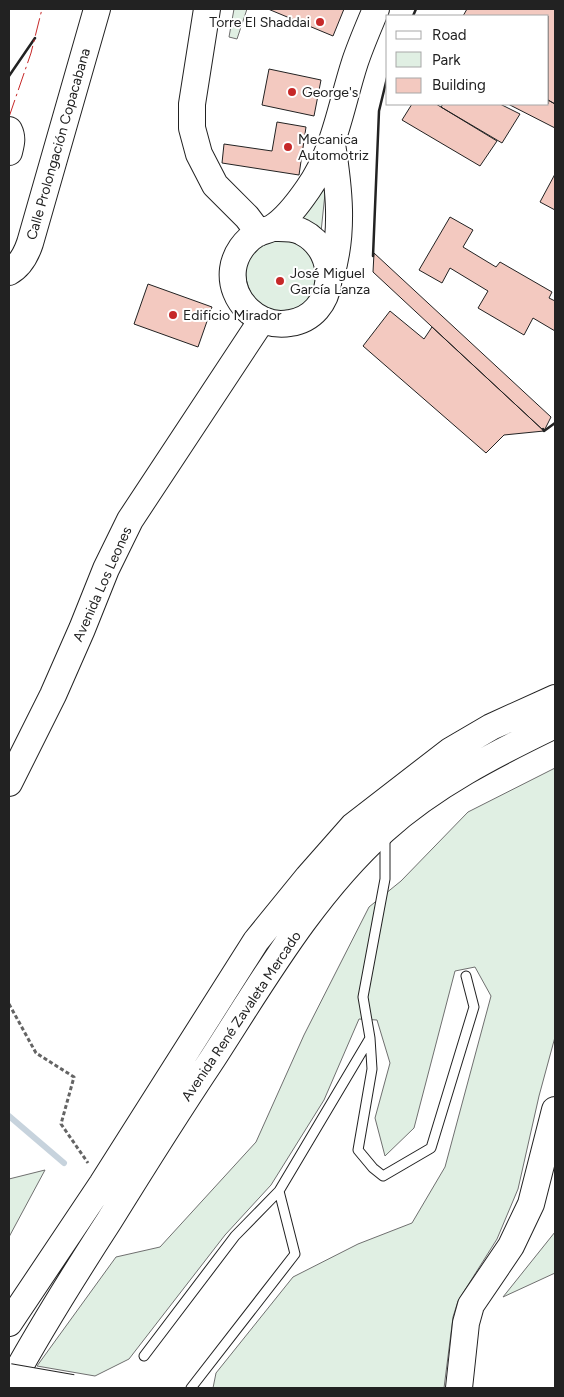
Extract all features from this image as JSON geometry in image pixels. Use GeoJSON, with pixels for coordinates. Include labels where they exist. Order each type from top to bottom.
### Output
{"type":"FeatureCollection","features":[{"type":"Feature","properties":{"kind":"main road","name":"Calle Prolongación Copacabana"},"geometry":{"type":"LineString","coordinates":[[9,272],[20,263],[30,243],[97,9]]}},
{"type":"Feature","properties":{"kind":"main road"},"geometry":{"type":"LineString","coordinates":[[207,9],[192,104],[192,128],[199,154],[214,184],[247,217],[266,230],[288,228],[302,232],[314,240],[323,252],[329,266],[330,281]]}},
{"type":"Feature","properties":{"kind":"main road"},"geometry":{"type":"LineString","coordinates":[[332,144],[339,210],[335,261],[326,295],[317,308],[305,318],[291,323],[276,324],[262,320],[249,311],[239,300],[234,286],[233,270],[238,254],[247,241],[266,230],[293,208],[320,171],[332,144],[355,60],[376,9]]}},
{"type":"Feature","properties":{"kind":"main road"},"geometry":{"type":"LineString","coordinates":[[9,130],[12,142],[9,152]]}},
{"type":"Feature","properties":{"kind":"main road","name":"Avenida Los Leones"},"geometry":{"type":"LineString","coordinates":[[9,783],[52,696],[106,569],[130,520],[262,320]]}},
{"type":"Feature","properties":{"kind":"main road","name":"Avenida René Zavaleta Mercado"},"geometry":{"type":"LineString","coordinates":[[9,1323],[102,1184],[256,941],[308,876],[353,826],[450,751],[491,727],[555,698]]}},
{"type":"Feature","properties":{"kind":"main road","name":"Avenida René Zavaleta Mercado"},"geometry":{"type":"LineString","coordinates":[[9,1386],[53,1308],[185,1100],[288,942],[326,892],[356,857],[384,830],[431,793],[494,754],[555,725]]}},
{"type":"Feature","properties":{"kind":"main road"},"geometry":{"type":"LineString","coordinates":[[459,1388],[466,1323],[471,1305],[511,1246],[531,1204],[555,1110]]}},
{"type":"Feature","properties":{"kind":"main road"},"geometry":{"type":"LineString","coordinates":[[9,1377],[72,1388]]}},
{"type":"Feature","properties":{"kind":"lane"},"geometry":{"type":"LineString","coordinates":[[384,830],[385,879],[364,997],[372,1069],[358,1150],[373,1168],[383,1176],[431,1148],[474,1007],[466,976]]}},
{"type":"Feature","properties":{"kind":"lane"},"geometry":{"type":"LineString","coordinates":[[144,1356],[235,1236],[279,1191],[370,1038]]}},
{"type":"Feature","properties":{"kind":"lane"},"geometry":{"type":"LineString","coordinates":[[191,1388],[295,1254],[279,1191]]}},
{"type":"Feature","properties":{"kind":"path"},"geometry":{"type":"LineString","coordinates":[[9,1004],[36,1053],[74,1077],[62,1124],[102,1184]]}},
{"type":"Feature","properties":{"kind":"green space"},"geometry":{"type":"Polygon","coordinates":[[[234,9],[247,9],[237,39],[229,37],[234,9]]]}},
{"type":"Feature","properties":{"kind":"green space"},"geometry":{"type":"Polygon","coordinates":[[[326,184],[321,232],[295,218],[326,184]]]}},
{"type":"Feature","properties":{"kind":"green space"},"geometry":{"type":"Polygon","coordinates":[[[288,237],[317,259],[314,294],[296,309],[283,312],[270,310],[259,303],[251,293],[246,267],[251,254],[262,243],[288,237]]]}},
{"type":"Feature","properties":{"kind":"green space"},"geometry":{"type":"Polygon","coordinates":[[[555,768],[555,1037],[539,1096],[518,1189],[497,1239],[458,1301],[453,1317],[444,1388],[213,1388],[216,1373],[293,1277],[358,1244],[412,1223],[445,1167],[491,996],[475,967],[455,971],[414,1128],[385,1156],[375,1118],[390,1063],[377,1020],[359,1019],[324,1100],[271,1185],[225,1235],[129,1359],[95,1376],[37,1366],[116,1257],[160,1247],[256,1142],[304,1035],[369,907],[401,881],[468,812],[555,768]]]}},
{"type":"Feature","properties":{"kind":"green space"},"geometry":{"type":"Polygon","coordinates":[[[45,1170],[9,1237],[9,1179],[45,1170]]]}},
{"type":"Feature","properties":{"kind":"green space"},"geometry":{"type":"Polygon","coordinates":[[[555,1232],[555,1273],[503,1297],[555,1232]]]}},
{"type":"Feature","properties":{"kind":"building","name":"Torre El Shaddai"},"geometry":{"type":"Polygon","coordinates":[[[268,9],[344,9],[333,36],[268,9]]]}},
{"type":"Feature","properties":{"kind":"building"},"geometry":{"type":"Polygon","coordinates":[[[467,9],[555,9],[555,104],[549,101],[549,15],[464,15],[467,9]]]}},
{"type":"Feature","properties":{"kind":"building","name":"George's"},"geometry":{"type":"Polygon","coordinates":[[[269,69],[321,80],[314,116],[262,105],[269,69]]]}},
{"type":"Feature","properties":{"kind":"building"},"geometry":{"type":"Polygon","coordinates":[[[549,101],[555,104],[555,128],[510,105],[549,105],[549,101]]]}},
{"type":"Feature","properties":{"kind":"building"},"geometry":{"type":"Polygon","coordinates":[[[411,105],[438,105],[497,141],[480,166],[402,120],[411,105]]]}},
{"type":"Feature","properties":{"kind":"building"},"geometry":{"type":"Polygon","coordinates":[[[442,105],[502,105],[520,114],[502,143],[441,107],[442,105]]]}},
{"type":"Feature","properties":{"kind":"building","name":"Mecanica Automotriz"},"geometry":{"type":"Polygon","coordinates":[[[277,122],[306,127],[299,175],[222,163],[224,144],[272,151],[277,122]]]}},
{"type":"Feature","properties":{"kind":"building"},"geometry":{"type":"Polygon","coordinates":[[[555,174],[555,210],[540,202],[555,174]]]}},
{"type":"Feature","properties":{"kind":"building"},"geometry":{"type":"Polygon","coordinates":[[[450,217],[473,230],[463,247],[496,267],[500,262],[552,292],[549,298],[555,301],[555,331],[533,318],[524,335],[478,308],[488,291],[450,268],[442,283],[419,270],[450,217]]]}},
{"type":"Feature","properties":{"kind":"building"},"geometry":{"type":"Polygon","coordinates":[[[374,253],[551,417],[544,431],[373,272],[374,253]]]}},
{"type":"Feature","properties":{"kind":"building","name":"Edificio Mirador"},"geometry":{"type":"Polygon","coordinates":[[[148,284],[212,307],[198,347],[134,324],[148,284]]]}},
{"type":"Feature","properties":{"kind":"building"},"geometry":{"type":"Polygon","coordinates":[[[390,311],[424,339],[432,327],[544,431],[504,435],[486,453],[363,346],[390,311]]]}},
{"type":"Feature","properties":{"kind":"waterway"},"geometry":{"type":"LineString","coordinates":[[9,1116],[64,1163]]}},
{"type":"Feature","properties":{"kind":"wall"},"geometry":{"type":"LineString","coordinates":[[413,15],[416,9]]}},
{"type":"Feature","properties":{"kind":"wall"},"geometry":{"type":"LineString","coordinates":[[9,76],[35,38]]}},
{"type":"Feature","properties":{"kind":"wall"},"geometry":{"type":"LineString","coordinates":[[373,256],[379,111],[386,82]]}},
{"type":"Feature","properties":{"kind":"wall"},"geometry":{"type":"LineString","coordinates":[[543,429],[544,431],[555,423]]}},
{"type":"Feature","properties":{"kind":"power"},"geometry":{"type":"LineString","coordinates":[[9,117],[31,53],[42,9]]}},
{"type":"Feature","properties":{"kind":"place","name":"Torre El Shaddai"},"geometry":{"type":"Point","coordinates":[320,22]}},
{"type":"Feature","properties":{"kind":"place","name":"George's"},"geometry":{"type":"Point","coordinates":[292,92]}},
{"type":"Feature","properties":{"kind":"place","name":"Mecanica Automotriz"},"geometry":{"type":"Point","coordinates":[288,147]}},
{"type":"Feature","properties":{"kind":"place","name":"José Miguel García Lanza"},"geometry":{"type":"Point","coordinates":[280,281]}},
{"type":"Feature","properties":{"kind":"place","name":"Edificio Mirador"},"geometry":{"type":"Point","coordinates":[173,315]}}]}
